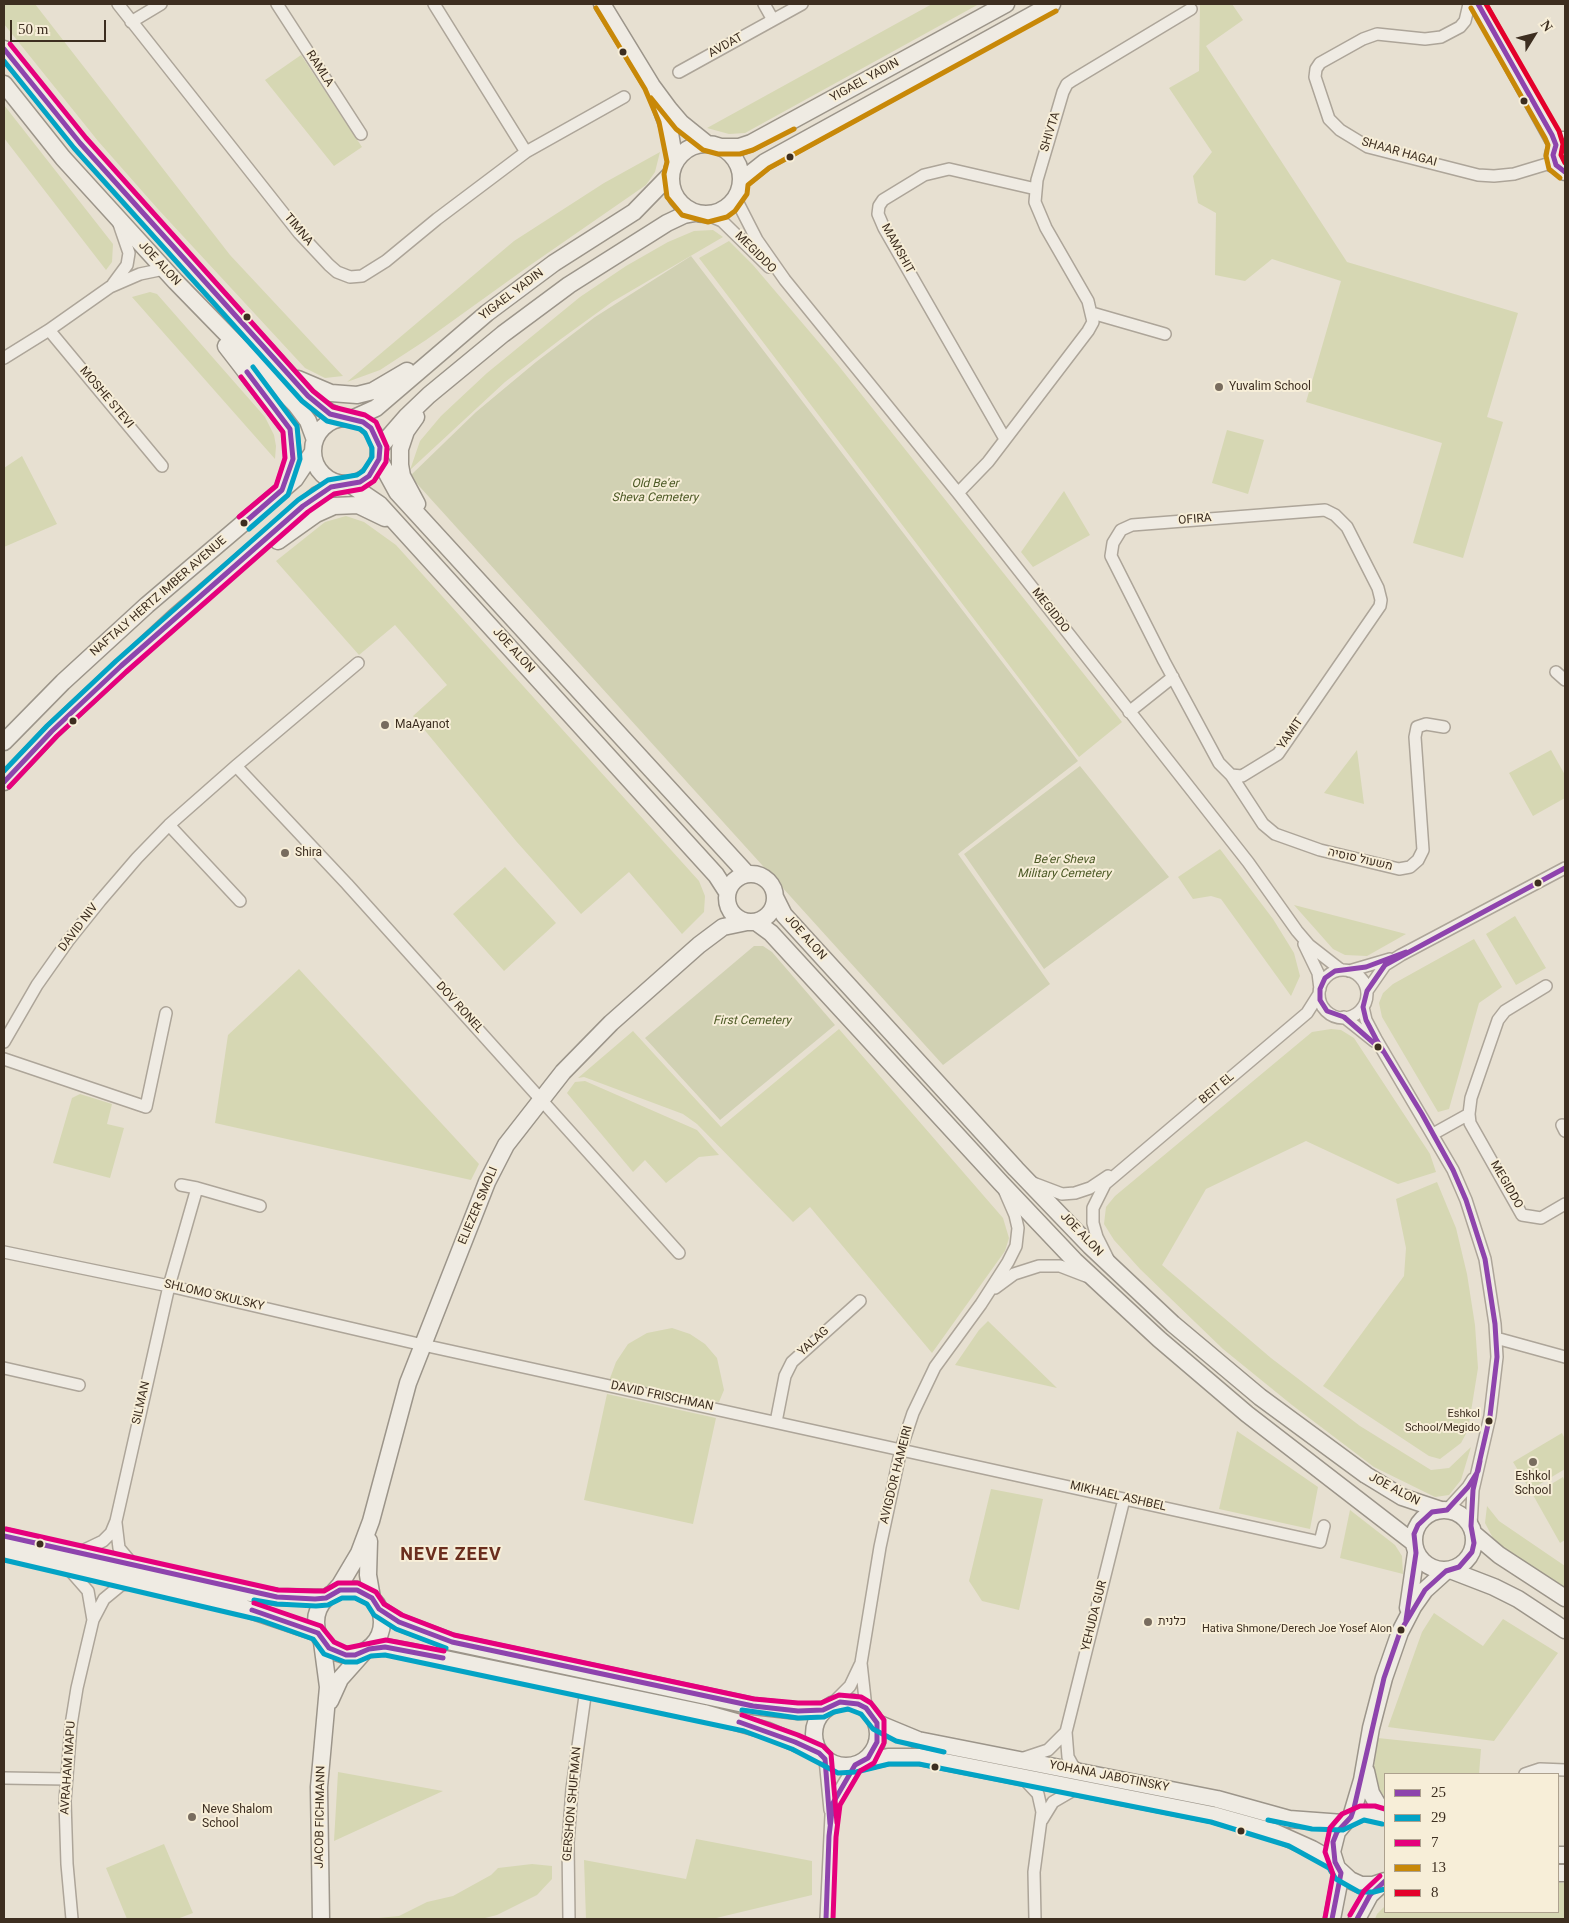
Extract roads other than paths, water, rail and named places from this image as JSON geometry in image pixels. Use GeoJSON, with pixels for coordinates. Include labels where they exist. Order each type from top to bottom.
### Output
{"type":"FeatureCollection","features":[{"type":"Feature","properties":{"kind":"main road"},"geometry":{"type":"LineString","coordinates":[[602,4],[652,86],[681,123],[736,161],[741,181],[736,199],[724,210],[702,214],[679,202],[674,194],[670,133],[652,86]]}},
{"type":"Feature","properties":{"kind":"main road","name":"YIGAEL YADIN"},"geometry":{"type":"LineString","coordinates":[[713,146],[739,147],[751,143],[1006,4]]}},
{"type":"Feature","properties":{"kind":"main road","name":"YIGAEL YADIN"},"geometry":{"type":"LineString","coordinates":[[741,181],[765,162],[1052,4]]}},
{"type":"Feature","properties":{"kind":"main road"},"geometry":{"type":"LineString","coordinates":[[1478,4],[1562,139]]}},
{"type":"Feature","properties":{"kind":"main road"},"geometry":{"type":"LineString","coordinates":[[1490,4],[1552,116],[1562,139],[1553,160],[1562,171]]}},
{"type":"Feature","properties":{"kind":"main road","name":"JOE ALON"},"geometry":{"type":"LineString","coordinates":[[4,49],[80,144],[289,375],[321,408],[348,418]]}},
{"type":"Feature","properties":{"kind":"main road","name":"JOE ALON"},"geometry":{"type":"LineString","coordinates":[[4,84],[63,158],[176,282],[296,405],[308,421],[314,446]]}},
{"type":"Feature","properties":{"kind":"main road"},"geometry":{"type":"LineString","coordinates":[[673,169],[688,149],[713,146]]}},
{"type":"Feature","properties":{"kind":"main road","name":"YIGAEL YADIN"},"geometry":{"type":"LineString","coordinates":[[348,418],[376,408],[487,314],[554,264],[634,212],[673,169]]}},
{"type":"Feature","properties":{"kind":"main road","name":"YIGAEL YADIN"},"geometry":{"type":"LineString","coordinates":[[380,453],[407,416],[441,385],[503,334],[569,285],[667,223],[684,215],[702,214]]}},
{"type":"Feature","properties":{"kind":"main road"},"geometry":{"type":"LineString","coordinates":[[176,282],[290,429],[293,459],[282,490]]}},
{"type":"Feature","properties":{"kind":"main road"},"geometry":{"type":"LineString","coordinates":[[289,375],[331,393],[357,395],[373,391],[439,353]]}},
{"type":"Feature","properties":{"kind":"main road"},"geometry":{"type":"LineString","coordinates":[[430,528],[402,476],[400,449],[413,420],[441,385]]}},
{"type":"Feature","properties":{"kind":"main road"},"geometry":{"type":"LineString","coordinates":[[348,418],[371,428],[380,453],[369,476],[345,485],[330,480],[321,473],[315,463],[314,446],[325,425],[348,418]]}},
{"type":"Feature","properties":{"kind":"main road","name":"NAFTALY HERTZ IMBER AVENUE"},"geometry":{"type":"LineString","coordinates":[[4,742],[63,682],[147,605],[282,490],[303,469],[314,446]]}},
{"type":"Feature","properties":{"kind":"main road","name":"JOE ALON"},"geometry":{"type":"LineString","coordinates":[[380,453],[397,492],[747,874]]}},
{"type":"Feature","properties":{"kind":"main road","name":"JOE ALON"},"geometry":{"type":"LineString","coordinates":[[345,485],[379,504],[716,875],[727,896]]}},
{"type":"Feature","properties":{"kind":"main road","name":"NAFTALY HERTZ IMBER AVENUE"},"geometry":{"type":"LineString","coordinates":[[4,782],[82,702],[201,595],[317,495],[345,485]]}},
{"type":"Feature","properties":{"kind":"main road"},"geometry":{"type":"LineString","coordinates":[[201,595],[316,514],[334,506],[358,505],[373,510],[400,527]]}},
{"type":"Feature","properties":{"kind":"main road"},"geometry":{"type":"LineString","coordinates":[[747,874],[763,876],[773,889],[775,897],[772,910],[762,919],[751,922],[733,914],[727,896],[734,880],[747,874]]}},
{"type":"Feature","properties":{"kind":"main road","name":"ELIEZER SMOLI"},"geometry":{"type":"LineString","coordinates":[[690,953],[716,918],[727,896]]}},
{"type":"Feature","properties":{"kind":"main road","name":"JOE ALON"},"geometry":{"type":"LineString","coordinates":[[775,897],[784,915],[1028,1181],[1110,1264],[1213,1359],[1316,1440],[1366,1475],[1402,1497],[1444,1510]]}},
{"type":"Feature","properties":{"kind":"main road","name":"JOE ALON"},"geometry":{"type":"LineString","coordinates":[[751,922],[771,933],[1001,1183],[1100,1284],[1199,1375],[1415,1548]]}},
{"type":"Feature","properties":{"kind":"main road","name":"ELIEZER SMOLI"},"geometry":{"type":"LineString","coordinates":[[329,1596],[340,1585],[355,1561],[371,1521],[408,1383],[490,1177],[506,1144],[541,1099],[581,1053],[690,953],[723,927],[751,922]]}},
{"type":"Feature","properties":{"kind":"main road"},"geometry":{"type":"LineString","coordinates":[[1406,1620],[1415,1548],[1414,1534],[1424,1517],[1444,1510],[1461,1515],[1472,1530],[1499,1555],[1565,1598]]}},
{"type":"Feature","properties":{"kind":"main road","name":"ELIEZER SMOLI"},"geometry":{"type":"LineString","coordinates":[[371,1521],[367,1559],[376,1604]]}},
{"type":"Feature","properties":{"kind":"main road"},"geometry":{"type":"LineString","coordinates":[[1332,1919],[1338,1868],[1333,1842],[1347,1820],[1362,1780],[1384,1678],[1406,1620],[1425,1590],[1448,1570],[1459,1567],[1472,1552],[1472,1530]]}},
{"type":"Feature","properties":{"kind":"main road"},"geometry":{"type":"LineString","coordinates":[[4,1536],[277,1598],[329,1596],[340,1590],[357,1590],[398,1622],[452,1642],[754,1706],[798,1711],[849,1702],[866,1708],[877,1723],[878,1733],[874,1751],[858,1764],[840,1766],[822,1756],[746,1724],[385,1647],[346,1655],[329,1648],[320,1637],[235,1605],[4,1552]]}},
{"type":"Feature","properties":{"kind":"main road"},"geometry":{"type":"LineString","coordinates":[[1415,1548],[1429,1566],[1448,1570],[1487,1584],[1518,1599],[1565,1630]]}},
{"type":"Feature","properties":{"kind":"main road"},"geometry":{"type":"LineString","coordinates":[[320,1637],[317,1614],[329,1596]]}},
{"type":"Feature","properties":{"kind":"main road"},"geometry":{"type":"LineString","coordinates":[[367,1650],[377,1640],[381,1630],[382,1620],[376,1604]]}},
{"type":"Feature","properties":{"kind":"main road","name":"JACOB FICHMANN"},"geometry":{"type":"LineString","coordinates":[[320,1637],[328,1687],[327,1716],[319,1787],[320,1919]]}},
{"type":"Feature","properties":{"kind":"main road","name":"JACOB FICHMANN"},"geometry":{"type":"LineString","coordinates":[[327,1716],[332,1695],[340,1679],[367,1650]]}},
{"type":"Feature","properties":{"kind":"main road"},"geometry":{"type":"LineString","coordinates":[[822,1756],[815,1745],[814,1726],[827,1707]]}},
{"type":"Feature","properties":{"kind":"main road","name":"YOHANA JABOTINSKY"},"geometry":{"type":"LineString","coordinates":[[877,1723],[918,1740],[1018,1759],[1079,1780],[1244,1823],[1292,1839],[1338,1868],[1350,1880],[1361,1885],[1373,1885],[1384,1881]]}},
{"type":"Feature","properties":{"kind":"main road","name":"YOHANA JABOTINSKY"},"geometry":{"type":"LineString","coordinates":[[858,1764],[888,1757],[908,1756],[1020,1776],[1079,1780],[1217,1799],[1289,1819],[1347,1820],[1362,1813],[1374,1813],[1384,1817]]}},
{"type":"Feature","properties":{"kind":"main road"},"geometry":{"type":"LineString","coordinates":[[1366,1758],[1366,1776],[1371,1793],[1384,1815]]}},
{"type":"Feature","properties":{"kind":"main road"},"geometry":{"type":"LineString","coordinates":[[1357,1919],[1370,1895],[1384,1882]]}},
{"type":"Feature","properties":{"kind":"street","name":"TIMNA"},"geometry":{"type":"LineString","coordinates":[[118,4],[299,232],[329,265],[338,272],[350,277],[362,276],[380,266],[451,207],[526,152],[624,97]]}},
{"type":"Feature","properties":{"kind":"street"},"geometry":{"type":"LineString","coordinates":[[131,22],[161,4]]}},
{"type":"Feature","properties":{"kind":"street","name":"RAMLA"},"geometry":{"type":"LineString","coordinates":[[278,4],[361,134]]}},
{"type":"Feature","properties":{"kind":"street"},"geometry":{"type":"LineString","coordinates":[[434,4],[526,152]]}},
{"type":"Feature","properties":{"kind":"street"},"geometry":{"type":"LineString","coordinates":[[764,4],[773,20]]}},
{"type":"Feature","properties":{"kind":"street","name":"AVDAT"},"geometry":{"type":"LineString","coordinates":[[680,72],[802,4]]}},
{"type":"Feature","properties":{"kind":"street","name":"SHAAR HAGAI"},"geometry":{"type":"LineString","coordinates":[[1469,4],[1465,20],[1460,27],[1441,37],[1425,39],[1377,34],[1363,39],[1320,64],[1316,69],[1315,78],[1329,119],[1340,130],[1368,147],[1478,175],[1514,174],[1547,164],[1562,171]]}},
{"type":"Feature","properties":{"kind":"street","name":"SHIVTA"},"geometry":{"type":"LineString","coordinates":[[1092,313],[1088,302],[1042,220],[1035,202],[1039,171],[1067,84],[1191,9]]}},
{"type":"Feature","properties":{"kind":"street","name":"MAMSHIT"},"geometry":{"type":"LineString","coordinates":[[1005,439],[884,228],[878,214],[879,206],[883,200],[924,175],[949,169],[1036,189]]}},
{"type":"Feature","properties":{"kind":"street","name":"MEGIDDO"},"geometry":{"type":"LineString","coordinates":[[736,199],[757,240],[798,296],[958,493],[1248,862],[1309,945],[1345,971]]}},
{"type":"Feature","properties":{"kind":"street"},"geometry":{"type":"LineString","coordinates":[[110,287],[127,266],[129,253],[114,214]]}},
{"type":"Feature","properties":{"kind":"street","name":"MEGIDDO"},"geometry":{"type":"LineString","coordinates":[[702,214],[722,221],[798,296]]}},
{"type":"Feature","properties":{"kind":"street"},"geometry":{"type":"LineString","coordinates":[[4,357],[49,330],[110,287],[140,274],[164,269]]}},
{"type":"Feature","properties":{"kind":"street"},"geometry":{"type":"LineString","coordinates":[[958,493],[988,462],[1088,331],[1093,322],[1092,313],[1165,334]]}},
{"type":"Feature","properties":{"kind":"street","name":"MOSHE STEVI"},"geometry":{"type":"LineString","coordinates":[[49,330],[162,466]]}},
{"type":"Feature","properties":{"kind":"street","name":"OFIRA"},"geometry":{"type":"LineString","coordinates":[[1172,678],[1111,556],[1112,543],[1121,530],[1132,525],[1325,510],[1347,527],[1378,588],[1381,600]]}},
{"type":"Feature","properties":{"kind":"street","name":"YAMIT"},"geometry":{"type":"LineString","coordinates":[[1232,775],[1242,776],[1278,754],[1380,606],[1381,600]]}},
{"type":"Feature","properties":{"kind":"street","name":"DAVID NIV"},"geometry":{"type":"LineString","coordinates":[[4,1042],[37,985],[68,941],[100,901],[169,825],[358,664]]}},
{"type":"Feature","properties":{"kind":"street"},"geometry":{"type":"LineString","coordinates":[[1556,672],[1565,680]]}},
{"type":"Feature","properties":{"kind":"street"},"geometry":{"type":"LineString","coordinates":[[1129,712],[1172,678],[1219,763],[1232,775]]}},
{"type":"Feature","properties":{"kind":"street","name":"משעול סוסיה"},"geometry":{"type":"LineString","coordinates":[[1232,775],[1263,824],[1275,834],[1320,850],[1399,868],[1410,867],[1418,860],[1423,850],[1415,737],[1417,727],[1426,724],[1444,728]]}},
{"type":"Feature","properties":{"kind":"street","name":"DOV RONEL"},"geometry":{"type":"LineString","coordinates":[[236,766],[347,884],[679,1253]]}},
{"type":"Feature","properties":{"kind":"street"},"geometry":{"type":"LineString","coordinates":[[169,825],[240,901]]}},
{"type":"Feature","properties":{"kind":"street"},"geometry":{"type":"LineString","coordinates":[[1344,1018],[1358,1013],[1363,1007],[1367,991],[1385,965],[1565,868]]}},
{"type":"Feature","properties":{"kind":"street","name":"MEGIDDO"},"geometry":{"type":"LineString","coordinates":[[1298,931],[1318,973],[1319,992]]}},
{"type":"Feature","properties":{"kind":"street"},"geometry":{"type":"LineString","coordinates":[[1384,1052],[1368,1035],[1344,1018],[1331,1014],[1323,1006],[1319,992],[1325,978],[1401,955]]}},
{"type":"Feature","properties":{"kind":"street"},"geometry":{"type":"LineString","coordinates":[[1345,971],[1361,978],[1367,991]]}},
{"type":"Feature","properties":{"kind":"street"},"geometry":{"type":"LineString","coordinates":[[1433,1134],[1469,1114],[1474,1090],[1498,1020],[1506,1011],[1546,986]]}},
{"type":"Feature","properties":{"kind":"street","name":"BEIT EL"},"geometry":{"type":"LineString","coordinates":[[1110,1264],[1097,1237],[1093,1208],[1105,1184],[1307,1013],[1319,992]]}},
{"type":"Feature","properties":{"kind":"street"},"geometry":{"type":"LineString","coordinates":[[1363,1007],[1366,1020],[1452,1170],[1477,1230],[1485,1259],[1497,1357],[1490,1416],[1473,1490],[1472,1530]]}},
{"type":"Feature","properties":{"kind":"street"},"geometry":{"type":"LineString","coordinates":[[4,1058],[146,1107],[166,1013]]}},
{"type":"Feature","properties":{"kind":"street","name":"BEIT EL"},"geometry":{"type":"LineString","coordinates":[[1292,1026],[1317,1015],[1331,1014]]}},
{"type":"Feature","properties":{"kind":"street","name":"MEGIDDO"},"geometry":{"type":"LineString","coordinates":[[1469,1114],[1470,1123],[1522,1214],[1541,1218],[1565,1204]]}},
{"type":"Feature","properties":{"kind":"street","name":"BEIT EL"},"geometry":{"type":"LineString","coordinates":[[1028,1181],[1062,1194],[1075,1193],[1090,1188],[1142,1152]]}},
{"type":"Feature","properties":{"kind":"street","name":"AVIGDOR HAMEIRI"},"geometry":{"type":"LineString","coordinates":[[866,1708],[861,1664],[880,1547],[901,1449],[913,1413],[935,1368],[1008,1262],[1016,1246],[1018,1228],[1015,1214],[1001,1183]]}},
{"type":"Feature","properties":{"kind":"street"},"geometry":{"type":"LineString","coordinates":[[181,1185],[260,1206]]}},
{"type":"Feature","properties":{"kind":"street","name":"SILMAN"},"geometry":{"type":"LineString","coordinates":[[78,1554],[103,1542],[116,1521],[169,1286],[197,1188]]}},
{"type":"Feature","properties":{"kind":"street","name":"SHLOMO SKULSKY"},"geometry":{"type":"LineString","coordinates":[[4,1252],[169,1286],[423,1345]]}},
{"type":"Feature","properties":{"kind":"street","name":"AVIGDOR HAMEIRI"},"geometry":{"type":"LineString","coordinates":[[980,1304],[998,1286],[1014,1274],[1039,1266],[1060,1266],[1080,1273],[1100,1284]]}},
{"type":"Feature","properties":{"kind":"street","name":"YALAG"},"geometry":{"type":"LineString","coordinates":[[776,1422],[785,1376],[792,1362],[860,1302]]}},
{"type":"Feature","properties":{"kind":"street"},"geometry":{"type":"LineString","coordinates":[[1496,1338],[1565,1357]]}},
{"type":"Feature","properties":{"kind":"street","name":"DAVID FRISCHMAN"},"geometry":{"type":"LineString","coordinates":[[423,1345],[901,1449]]}},
{"type":"Feature","properties":{"kind":"street"},"geometry":{"type":"LineString","coordinates":[[4,1368],[79,1385]]}},
{"type":"Feature","properties":{"kind":"street","name":"MIKHAEL ASHBEL"},"geometry":{"type":"LineString","coordinates":[[901,1449],[1320,1542],[1324,1526]]}},
{"type":"Feature","properties":{"kind":"street"},"geometry":{"type":"LineString","coordinates":[[1444,1510],[1468,1488],[1478,1471]]}},
{"type":"Feature","properties":{"kind":"street","name":"YEHUDA GUR"},"geometry":{"type":"LineString","coordinates":[[1079,1780],[1068,1757],[1066,1732],[1124,1499]]}},
{"type":"Feature","properties":{"kind":"street","name":"SILMAN"},"geometry":{"type":"LineString","coordinates":[[116,1521],[119,1548],[134,1566]]}},
{"type":"Feature","properties":{"kind":"street","name":"AVRAHAM MAPU"},"geometry":{"type":"LineString","coordinates":[[65,1566],[88,1591],[93,1620]]}},
{"type":"Feature","properties":{"kind":"street","name":"AVRAHAM MAPU"},"geometry":{"type":"LineString","coordinates":[[72,1919],[66,1840],[67,1779],[76,1698],[93,1620],[104,1599],[122,1585],[137,1583]]}},
{"type":"Feature","properties":{"kind":"street","name":"AVIGDOR HAMEIRI"},"geometry":{"type":"LineString","coordinates":[[827,1707],[847,1690],[861,1664]]}},
{"type":"Feature","properties":{"kind":"street","name":"GERSHON SHUFMAN"},"geometry":{"type":"LineString","coordinates":[[569,1919],[568,1843],[572,1789],[586,1689]]}},
{"type":"Feature","properties":{"kind":"street"},"geometry":{"type":"LineString","coordinates":[[1018,1759],[1035,1756],[1048,1750],[1066,1732]]}},
{"type":"Feature","properties":{"kind":"street"},"geometry":{"type":"LineString","coordinates":[[822,1756],[831,1815],[826,1919]]}},
{"type":"Feature","properties":{"kind":"street"},"geometry":{"type":"LineString","coordinates":[[831,1815],[838,1793],[858,1764]]}},
{"type":"Feature","properties":{"kind":"street"},"geometry":{"type":"LineString","coordinates":[[1529,1773],[1540,1769],[1565,1770]]}},
{"type":"Feature","properties":{"kind":"street"},"geometry":{"type":"LineString","coordinates":[[1020,1776],[1034,1788],[1041,1802],[1034,1872],[1035,1919]]}},
{"type":"Feature","properties":{"kind":"street"},"geometry":{"type":"LineString","coordinates":[[4,1778],[67,1779]]}},
{"type":"Feature","properties":{"kind":"street"},"geometry":{"type":"LineString","coordinates":[[1040,1826],[1053,1802],[1079,1780]]}},
{"type":"Feature","properties":{"kind":"place","name":"Yuvalim School"},"geometry":{"type":"Point","coordinates":[1219,387]}},
{"type":"Feature","properties":{"kind":"place","name":"MaAyanot"},"geometry":{"type":"Point","coordinates":[385,725]}},
{"type":"Feature","properties":{"kind":"place","name":"Shira"},"geometry":{"type":"Point","coordinates":[285,853]}},
{"type":"Feature","properties":{"kind":"place","name":"Eshkol School/Megido"},"geometry":{"type":"Point","coordinates":[1489,1421]}},
{"type":"Feature","properties":{"kind":"place","name":"Eshkol School"},"geometry":{"type":"Point","coordinates":[1533,1462]}},
{"type":"Feature","properties":{"kind":"place","name":"כלנית"},"geometry":{"type":"Point","coordinates":[1148,1622]}},
{"type":"Feature","properties":{"kind":"place","name":"Hativa Shmone/Derech Joe Yosef Alon"},"geometry":{"type":"Point","coordinates":[1401,1630]}},
{"type":"Feature","properties":{"kind":"place","name":"Neve Shalom School"},"geometry":{"type":"Point","coordinates":[192,1817]}},
{"type":"Feature","properties":{"kind":"district","name":"NEVE ZEEV"},"geometry":{"type":"Point","coordinates":[451,1556]}},
{"type":"Feature","properties":{"kind":"park label","name":"Old Be'er Sheva Cemetery"},"geometry":{"type":"Point","coordinates":[655,491]}},
{"type":"Feature","properties":{"kind":"park label","name":"Be'er Sheva Military Cemetery"},"geometry":{"type":"Point","coordinates":[1064,867]}},
{"type":"Feature","properties":{"kind":"park label","name":"First Cemetery"},"geometry":{"type":"Point","coordinates":[752,1021]}}]}
